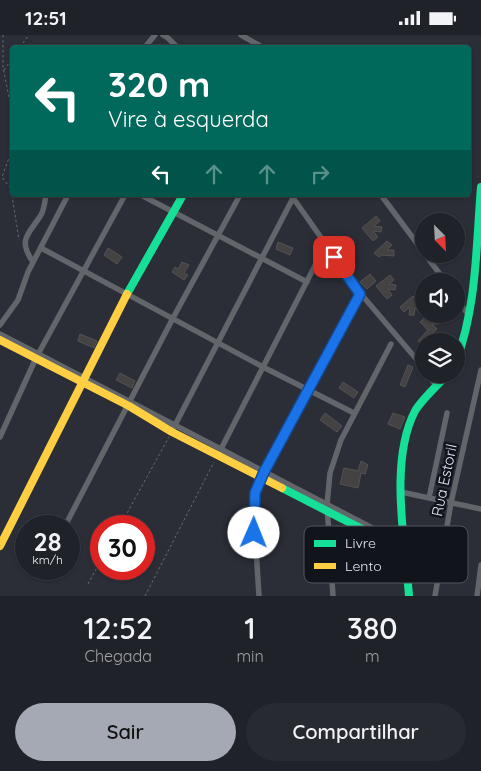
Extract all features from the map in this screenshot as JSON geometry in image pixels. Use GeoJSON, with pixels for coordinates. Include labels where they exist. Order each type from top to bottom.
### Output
{"type":"FeatureCollection","features":[{"type":"Feature","properties":{"kind":"street"},"geometry":{"type":"LineString","coordinates":[[147,45],[155,35]]}},
{"type":"Feature","properties":{"kind":"street"},"geometry":{"type":"LineString","coordinates":[[164,35],[175,45]]}},
{"type":"Feature","properties":{"kind":"street"},"geometry":{"type":"LineString","coordinates":[[241,35],[258,45]]}},
{"type":"Feature","properties":{"kind":"street"},"geometry":{"type":"LineString","coordinates":[[465,337],[478,260],[481,187]]}},
{"type":"Feature","properties":{"kind":"street"},"geometry":{"type":"LineString","coordinates":[[34,262],[26,251],[25,239],[29,229],[42,214],[46,197]]}},
{"type":"Feature","properties":{"kind":"street"},"geometry":{"type":"LineString","coordinates":[[0,325],[18,301],[34,262],[67,197]]}},
{"type":"Feature","properties":{"kind":"street"},"geometry":{"type":"LineString","coordinates":[[0,437],[37,356],[124,197]]}},
{"type":"Feature","properties":{"kind":"street"},"geometry":{"type":"LineString","coordinates":[[145,197],[307,282]]}},
{"type":"Feature","properties":{"kind":"street"},"geometry":{"type":"LineString","coordinates":[[0,547],[128,294],[182,197]]}},
{"type":"Feature","properties":{"kind":"street"},"geometry":{"type":"LineString","coordinates":[[71,515],[173,318],[239,197]]}},
{"type":"Feature","properties":{"kind":"street"},"geometry":{"type":"LineString","coordinates":[[174,429],[218,341],[263,258],[292,197]]}},
{"type":"Feature","properties":{"kind":"street"},"geometry":{"type":"LineString","coordinates":[[293,197],[360,294],[415,358]]}},
{"type":"Feature","properties":{"kind":"street"},"geometry":{"type":"LineString","coordinates":[[382,197],[438,273]]}},
{"type":"Feature","properties":{"kind":"street"},"geometry":{"type":"LineString","coordinates":[[219,452],[326,244]]}},
{"type":"Feature","properties":{"kind":"street"},"geometry":{"type":"LineString","coordinates":[[41,248],[218,341],[262,367],[354,413]]}},
{"type":"Feature","properties":{"kind":"street"},"geometry":{"type":"LineString","coordinates":[[259,596],[254,516],[255,493],[360,294]]}},
{"type":"Feature","properties":{"kind":"street"},"geometry":{"type":"LineString","coordinates":[[465,310],[469,316]]}},
{"type":"Feature","properties":{"kind":"street"},"geometry":{"type":"LineString","coordinates":[[0,334],[37,356],[174,429],[363,526]]}},
{"type":"Feature","properties":{"kind":"street"},"geometry":{"type":"LineString","coordinates":[[0,340],[37,356]]}},
{"type":"Feature","properties":{"kind":"street"},"geometry":{"type":"LineString","coordinates":[[329,526],[328,484],[334,460],[354,413],[391,344]]}},
{"type":"Feature","properties":{"kind":"street","name":"Rua Estoril"},"geometry":{"type":"LineString","coordinates":[[447,526],[481,370]]}},
{"type":"Feature","properties":{"kind":"street"},"geometry":{"type":"LineString","coordinates":[[403,526],[401,492],[403,452],[413,417],[422,402],[439,383]]}},
{"type":"Feature","properties":{"kind":"street"},"geometry":{"type":"LineString","coordinates":[[429,498],[447,413]]}},
{"type":"Feature","properties":{"kind":"street"},"geometry":{"type":"LineString","coordinates":[[401,492],[481,509]]}},
{"type":"Feature","properties":{"kind":"street"},"geometry":{"type":"LineString","coordinates":[[476,596],[481,565]]}},
{"type":"Feature","properties":{"kind":"street"},"geometry":{"type":"LineString","coordinates":[[332,583],[333,596]]}},
{"type":"Feature","properties":{"kind":"street"},"geometry":{"type":"LineString","coordinates":[[408,583],[409,596]]}},
{"type":"Feature","properties":{"kind":"street","name":"Rua Estoril"},"geometry":{"type":"LineString","coordinates":[[435,596],[437,583]]}},
{"type":"Feature","properties":{"kind":"path"},"geometry":{"type":"LineString","coordinates":[[3,35],[1,55],[10,102]]}},
{"type":"Feature","properties":{"kind":"path"},"geometry":{"type":"LineString","coordinates":[[4,71],[10,62]]}},
{"type":"Feature","properties":{"kind":"path"},"geometry":{"type":"LineString","coordinates":[[10,155],[2,177],[10,189]]}},
{"type":"Feature","properties":{"kind":"path"},"geometry":{"type":"LineString","coordinates":[[11,197],[20,243],[26,251]]}},
{"type":"Feature","properties":{"kind":"path"},"geometry":{"type":"LineString","coordinates":[[126,515],[174,429]]}},
{"type":"Feature","properties":{"kind":"path"},"geometry":{"type":"LineString","coordinates":[[146,596],[219,452]]}},
{"type":"Feature","properties":{"kind":"path"},"geometry":{"type":"LineString","coordinates":[[88,584],[90,580]]}},
{"type":"Feature","properties":{"kind":"building"},"geometry":{"type":"Polygon","coordinates":[[[376,216],[380,221],[374,226],[382,227],[381,232],[373,231],[378,237],[373,241],[362,228],[376,216]]]}},
{"type":"Feature","properties":{"kind":"building"},"geometry":{"type":"Polygon","coordinates":[[[387,241],[392,245],[387,250],[394,250],[394,256],[382,255],[379,257],[374,253],[387,241]]]}},
{"type":"Feature","properties":{"kind":"building"},"geometry":{"type":"Polygon","coordinates":[[[278,242],[293,248],[290,255],[276,249],[278,242]]]}},
{"type":"Feature","properties":{"kind":"building"},"geometry":{"type":"Polygon","coordinates":[[[108,248],[122,257],[117,264],[104,255],[108,248]]]}},
{"type":"Feature","properties":{"kind":"building"},"geometry":{"type":"Polygon","coordinates":[[[182,262],[189,265],[184,273],[188,275],[184,280],[172,272],[175,267],[178,269],[182,262]]]}},
{"type":"Feature","properties":{"kind":"building"},"geometry":{"type":"Polygon","coordinates":[[[370,274],[376,281],[367,289],[360,282],[370,274]]]}},
{"type":"Feature","properties":{"kind":"building"},"geometry":{"type":"Polygon","coordinates":[[[390,275],[394,280],[389,284],[396,285],[395,290],[388,289],[392,295],[387,299],[376,286],[390,275]]]}},
{"type":"Feature","properties":{"kind":"building"},"geometry":{"type":"Polygon","coordinates":[[[413,296],[415,298],[414,315],[409,315],[410,307],[404,312],[400,307],[413,296]]]}},
{"type":"Feature","properties":{"kind":"building"},"geometry":{"type":"Polygon","coordinates":[[[421,323],[439,323],[432,324],[437,329],[433,333],[425,333],[428,330],[421,323]]]}},
{"type":"Feature","properties":{"kind":"building"},"geometry":{"type":"Polygon","coordinates":[[[80,334],[97,341],[94,348],[78,341],[80,334]]]}},
{"type":"Feature","properties":{"kind":"building"},"geometry":{"type":"Polygon","coordinates":[[[408,365],[413,367],[405,387],[400,385],[408,365]]]}},
{"type":"Feature","properties":{"kind":"building"},"geometry":{"type":"Polygon","coordinates":[[[120,373],[135,381],[132,388],[116,380],[120,373]]]}},
{"type":"Feature","properties":{"kind":"building"},"geometry":{"type":"Polygon","coordinates":[[[343,382],[358,392],[354,398],[339,388],[343,382]]]}},
{"type":"Feature","properties":{"kind":"building"},"geometry":{"type":"Polygon","coordinates":[[[325,413],[342,426],[337,432],[320,420],[325,413]]]}},
{"type":"Feature","properties":{"kind":"building"},"geometry":{"type":"Polygon","coordinates":[[[393,413],[405,417],[400,429],[388,424],[393,413]]]}},
{"type":"Feature","properties":{"kind":"building"},"geometry":{"type":"Polygon","coordinates":[[[361,461],[368,465],[365,474],[361,473],[358,488],[340,484],[344,468],[358,471],[361,461]]]}},
{"type":"Feature","properties":{"kind":"traffic: fast"},"geometry":{"type":"LineString","coordinates":[[465,333],[472,297],[481,187]]}},
{"type":"Feature","properties":{"kind":"traffic: fast"},"geometry":{"type":"LineString","coordinates":[[127,294],[182,197]]}},
{"type":"Feature","properties":{"kind":"traffic: fast"},"geometry":{"type":"LineString","coordinates":[[402,526],[401,477],[407,431],[418,406],[439,383]]}},
{"type":"Feature","properties":{"kind":"traffic: fast"},"geometry":{"type":"LineString","coordinates":[[282,488],[356,526]]}},
{"type":"Feature","properties":{"kind":"traffic: fast"},"geometry":{"type":"LineString","coordinates":[[408,583],[409,596]]}},
{"type":"Feature","properties":{"kind":"traffic: slow"},"geometry":{"type":"LineString","coordinates":[[0,546],[127,294]]}},
{"type":"Feature","properties":{"kind":"traffic: slow"},"geometry":{"type":"LineString","coordinates":[[0,340],[129,406],[172,432],[282,488]]}},
{"type":"Feature","properties":{"kind":"route"},"geometry":{"type":"LineString","coordinates":[[254,533],[255,493],[264,472],[317,377],[360,294],[334,257]]}}]}
